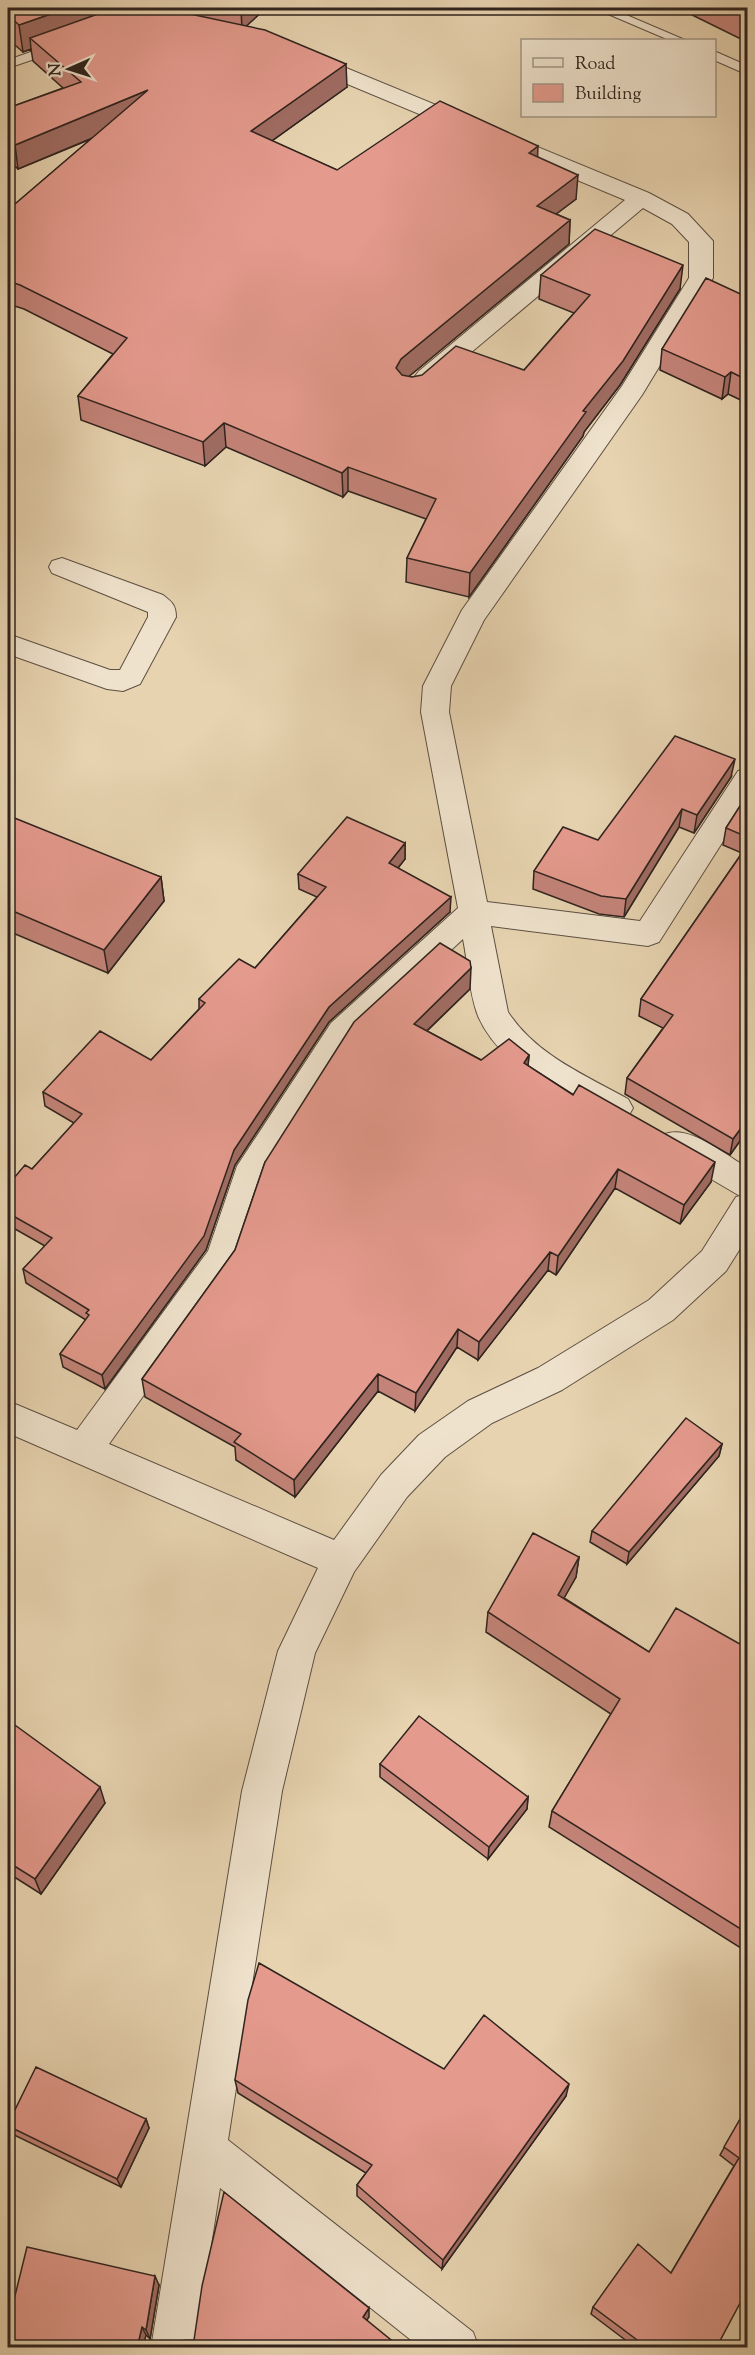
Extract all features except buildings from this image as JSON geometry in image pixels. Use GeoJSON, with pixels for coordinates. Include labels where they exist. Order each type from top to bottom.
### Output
{"type":"FeatureCollection","features":[{"type":"Feature","properties":{"kind":"street"},"geometry":{"type":"LineString","coordinates":[[279,49],[318,62],[640,198],[681,219],[701,241],[711,283],[472,617],[437,686],[435,711],[493,1014],[501,1029],[514,1045],[548,1071],[646,1125],[747,1185]]}},
{"type":"Feature","properties":{"kind":"street"},"geometry":{"type":"LineString","coordinates":[[411,391],[640,198]]}},
{"type":"Feature","properties":{"kind":"street"},"geometry":{"type":"LineString","coordinates":[[8,644],[106,680],[123,681],[130,677],[162,617],[162,609],[153,602],[62,567]]}},
{"type":"Feature","properties":{"kind":"street"},"geometry":{"type":"LineString","coordinates":[[84,1449],[223,1257],[249,1176],[342,1032],[473,912],[648,934],[747,778]]}},
{"type":"Feature","properties":{"kind":"street"},"geometry":{"type":"LineString","coordinates":[[173,2348],[262,1791],[297,1651],[341,1560],[394,1486],[432,1446],[480,1412],[550,1379],[661,1310],[714,1261],[747,1207]]}},
{"type":"Feature","properties":{"kind":"street"},"geometry":{"type":"LineString","coordinates":[[8,1417],[341,1560]]}},
{"type":"Feature","properties":{"kind":"street"},"geometry":{"type":"LineString","coordinates":[[205,2149],[457,2348]]}},
{"type":"Feature","properties":{"kind":"lane"},"geometry":{"type":"LineString","coordinates":[[600,8],[677,39]]}},
{"type":"Feature","properties":{"kind":"lane"},"geometry":{"type":"LineString","coordinates":[[8,64],[71,41]]}},
{"type":"Feature","properties":{"kind":"lane"},"geometry":{"type":"LineString","coordinates":[[716,56],[747,71]]}}]}
